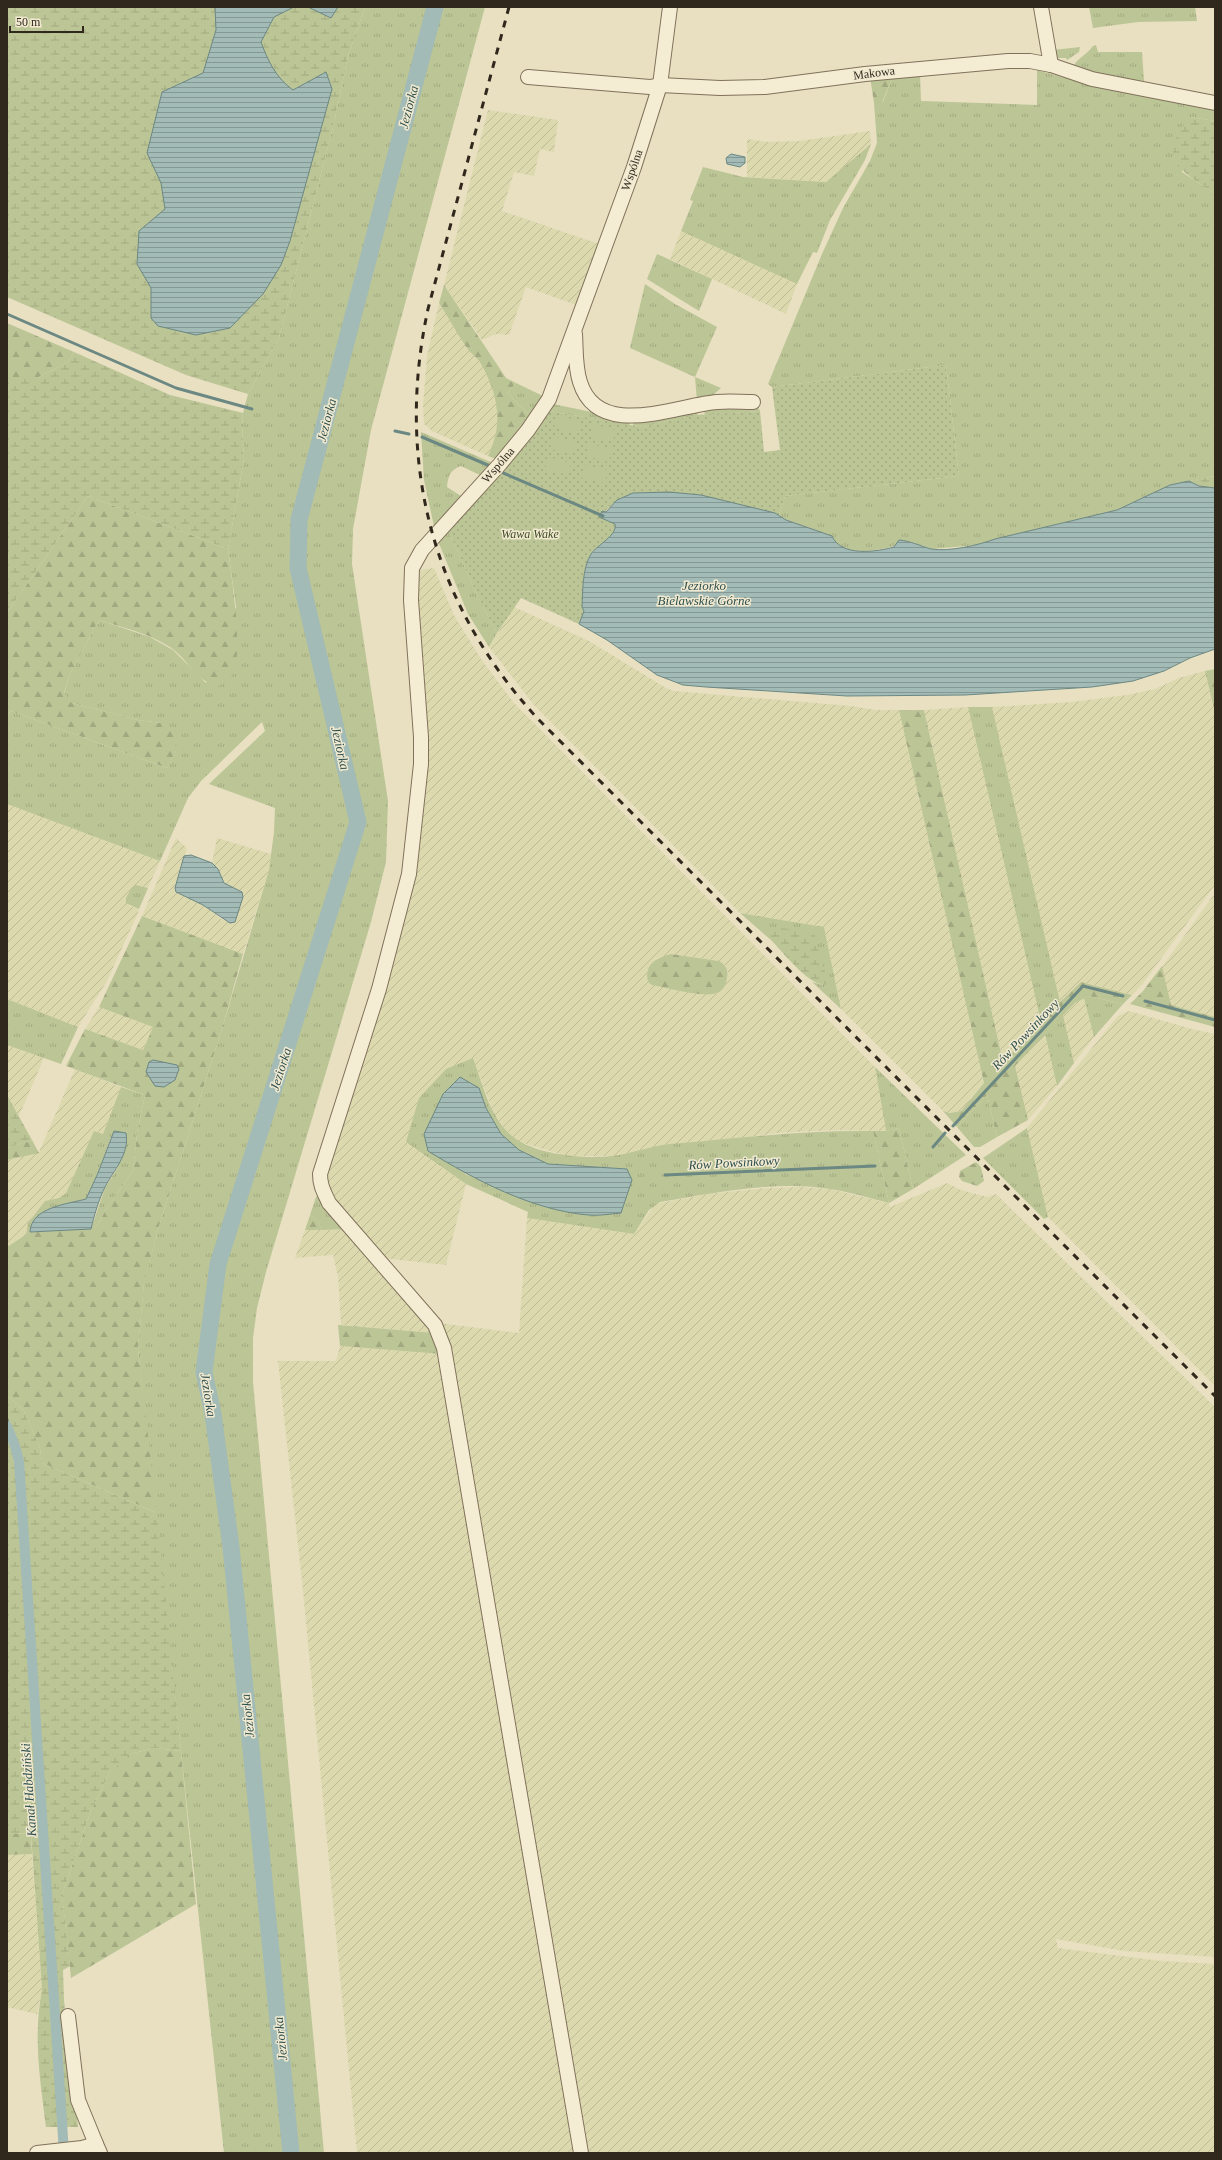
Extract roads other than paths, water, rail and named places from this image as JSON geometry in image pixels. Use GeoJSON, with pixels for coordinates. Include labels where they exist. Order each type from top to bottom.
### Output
{"type":"FeatureCollection","features":[{"type":"Feature","properties":{"kind":"street","name":"Wspólna"},"geometry":{"type":"LineString","coordinates":[[581,2153],[444,1348],[435,1325],[329,1203],[320,1187],[320,1174],[379,990],[409,874],[421,764],[421,737],[411,593],[412,568],[422,550],[500,464],[528,430],[549,399],[634,167],[660,85],[670,7]]}},
{"type":"Feature","properties":{"kind":"street"},"geometry":{"type":"LineString","coordinates":[[1041,7],[1051,65]]}},
{"type":"Feature","properties":{"kind":"street","name":"Makowa"},"geometry":{"type":"LineString","coordinates":[[528,77],[650,87],[660,85],[720,88],[765,87],[880,72],[1008,60],[1030,61],[1051,65],[1092,79],[1215,103]]}},
{"type":"Feature","properties":{"kind":"street","name":"Wspólna"},"geometry":{"type":"LineString","coordinates":[[575,328],[577,368],[580,383],[589,398],[606,411],[633,417],[716,402],[753,402]]}},
{"type":"Feature","properties":{"kind":"street"},"geometry":{"type":"LineString","coordinates":[[43,2152],[98,2148],[78,2100],[68,2016]]}},
{"type":"Feature","properties":{"kind":"water"},"geometry":{"type":"Polygon","coordinates":[[[215,7],[294,7],[274,17],[261,42],[273,69],[277,75],[293,90],[326,72],[332,89],[290,241],[281,265],[263,294],[230,328],[196,335],[158,326],[151,318],[151,288],[137,264],[139,231],[165,209],[161,183],[147,153],[162,92],[203,73],[216,30],[215,7]]]}},
{"type":"Feature","properties":{"kind":"water"},"geometry":{"type":"Polygon","coordinates":[[[308,7],[338,7],[331,18],[308,7]]]}},
{"type":"Feature","properties":{"kind":"water"},"geometry":{"type":"Polygon","coordinates":[[[731,154],[745,157],[745,163],[740,167],[727,164],[726,158],[731,154]]]}},
{"type":"Feature","properties":{"kind":"water","name":"Jeziorko Bielawskie Górne"},"geometry":{"type":"Polygon","coordinates":[[[1189,481],[1199,486],[1215,488],[1215,649],[1190,658],[1164,671],[1133,681],[1092,687],[965,695],[847,696],[683,685],[657,675],[607,640],[579,624],[584,611],[582,607],[584,573],[588,560],[591,554],[610,536],[615,528],[615,524],[599,517],[602,511],[606,512],[617,500],[633,493],[669,492],[701,495],[775,513],[786,520],[832,536],[837,543],[851,550],[869,551],[894,547],[899,540],[911,542],[931,549],[946,550],[981,544],[995,539],[1117,510],[1170,485],[1189,481]]]}},
{"type":"Feature","properties":{"kind":"water"},"geometry":{"type":"Polygon","coordinates":[[[191,855],[212,863],[218,869],[224,883],[242,892],[243,897],[235,922],[230,923],[203,905],[176,892],[175,888],[184,856],[191,855]]]}},
{"type":"Feature","properties":{"kind":"water"},"geometry":{"type":"Polygon","coordinates":[[[153,1060],[177,1065],[179,1069],[175,1080],[164,1087],[155,1086],[146,1072],[149,1062],[153,1060]]]}},
{"type":"Feature","properties":{"kind":"water"},"geometry":{"type":"Polygon","coordinates":[[[460,1077],[479,1088],[486,1108],[501,1134],[519,1150],[548,1164],[627,1169],[632,1180],[621,1213],[588,1215],[546,1207],[485,1183],[428,1151],[424,1134],[443,1094],[460,1077]]]}},
{"type":"Feature","properties":{"kind":"water"},"geometry":{"type":"Polygon","coordinates":[[[114,1131],[126,1133],[126,1148],[103,1192],[91,1229],[30,1232],[32,1224],[43,1212],[61,1205],[86,1199],[114,1131]]]}},
{"type":"Feature","properties":{"kind":"waterway","name":"Jeziorka"},"geometry":{"type":"LineString","coordinates":[[291,2153],[231,1547],[213,1414],[204,1372],[218,1264],[358,822],[298,568],[299,520],[435,7]]}},
{"type":"Feature","properties":{"kind":"waterway"},"geometry":{"type":"LineString","coordinates":[[7,314],[176,388],[252,409]]}},
{"type":"Feature","properties":{"kind":"waterway"},"geometry":{"type":"LineString","coordinates":[[395,431],[409,434]]}},
{"type":"Feature","properties":{"kind":"waterway"},"geometry":{"type":"LineString","coordinates":[[422,437],[490,466]]}},
{"type":"Feature","properties":{"kind":"waterway"},"geometry":{"type":"LineString","coordinates":[[501,472],[603,516]]}},
{"type":"Feature","properties":{"kind":"waterway","name":"Rów Powsinkowy"},"geometry":{"type":"LineString","coordinates":[[953,1126],[1083,986],[1123,996]]}},
{"type":"Feature","properties":{"kind":"waterway","name":"Rów Powsinkowy"},"geometry":{"type":"LineString","coordinates":[[1145,1001],[1215,1020]]}},
{"type":"Feature","properties":{"kind":"waterway","name":"Rów Powsinkowy"},"geometry":{"type":"LineString","coordinates":[[933,1147],[945,1133]]}},
{"type":"Feature","properties":{"kind":"waterway","name":"Rów Powsinkowy"},"geometry":{"type":"LineString","coordinates":[[665,1175],[875,1166]]}},
{"type":"Feature","properties":{"kind":"waterway","name":"Kanał Habdziński"},"geometry":{"type":"LineString","coordinates":[[7,1420],[10,1429]]}},
{"type":"Feature","properties":{"kind":"waterway","name":"Kanał Habdziński"},"geometry":{"type":"LineString","coordinates":[[7,1426],[19,1461],[64,2153]]}},
{"type":"Feature","properties":{"kind":"railway"},"geometry":{"type":"LineString","coordinates":[[509,7],[428,309],[419,366],[416,421],[420,475],[431,528],[448,579],[471,628],[501,675],[538,719],[1215,1396]]}},
{"type":"Feature","properties":{"kind":"park label","name":"Wawa Wake"},"geometry":{"type":"Point","coordinates":[530,534]}}]}
